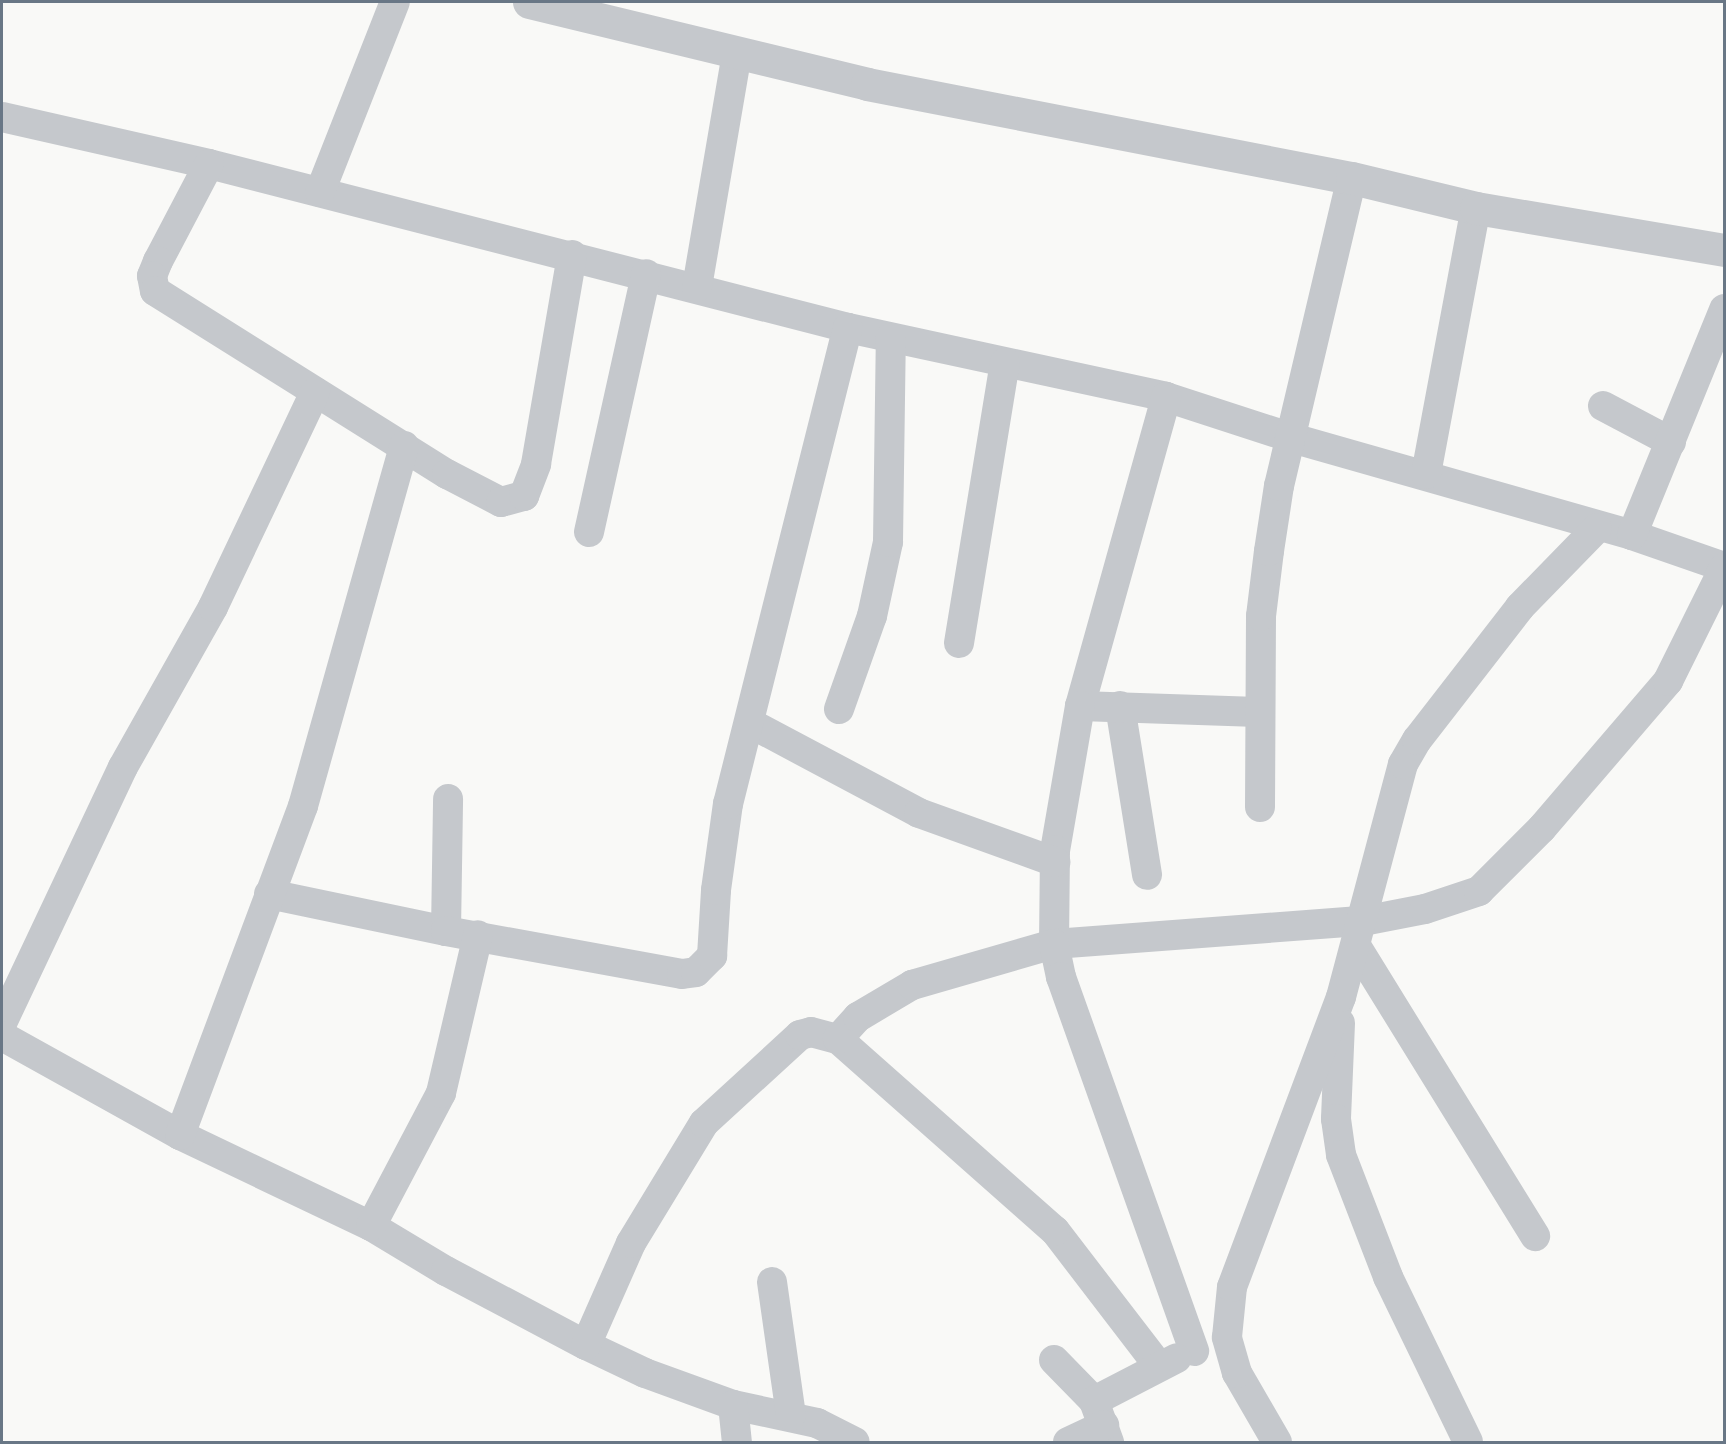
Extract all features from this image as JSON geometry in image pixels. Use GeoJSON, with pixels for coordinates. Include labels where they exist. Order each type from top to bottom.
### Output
{"type":"FeatureCollection","features":[{"type":"Feature","properties":{"kind":"street"},"geometry":{"type":"LineString","coordinates":[[320,192],[395,2]]}},
{"type":"Feature","properties":{"kind":"street"},"geometry":{"type":"LineString","coordinates":[[529,2],[867,84],[1352,178],[1476,208],[1725,250]]}},
{"type":"Feature","properties":{"kind":"street"},"geometry":{"type":"LineString","coordinates":[[697,287],[737,52]]}},
{"type":"Feature","properties":{"kind":"street"},"geometry":{"type":"LineString","coordinates":[[2,117],[209,164],[697,287],[848,328],[1166,398],[1292,438],[1426,474],[1597,528],[1632,535],[1725,568],[1668,681],[1542,828],[1479,891],[1360,934],[1054,944],[912,985],[858,1017],[838,1039]]}},
{"type":"Feature","properties":{"kind":"street"},"geometry":{"type":"LineString","coordinates":[[209,164],[158,261],[152,276],[155,291],[315,392],[501,502],[524,496],[536,464],[572,255]]}},
{"type":"Feature","properties":{"kind":"street"},"geometry":{"type":"LineString","coordinates":[[1260,807],[1258,712],[1262,605],[1279,486],[1352,178]]}},
{"type":"Feature","properties":{"kind":"street"},"geometry":{"type":"LineString","coordinates":[[1426,474],[1476,208]]}},
{"type":"Feature","properties":{"kind":"street"},"geometry":{"type":"LineString","coordinates":[[589,532],[646,274]]}},
{"type":"Feature","properties":{"kind":"street"},"geometry":{"type":"LineString","coordinates":[[1632,535],[1725,309]]}},
{"type":"Feature","properties":{"kind":"street"},"geometry":{"type":"LineString","coordinates":[[269,894],[446,931],[478,935],[682,974],[705,966],[715,942],[716,891],[728,804],[848,328]]}},
{"type":"Feature","properties":{"kind":"street"},"geometry":{"type":"LineString","coordinates":[[839,710],[872,616],[888,542],[891,338]]}},
{"type":"Feature","properties":{"kind":"street"},"geometry":{"type":"LineString","coordinates":[[959,643],[1005,363]]}},
{"type":"Feature","properties":{"kind":"street"},"geometry":{"type":"LineString","coordinates":[[2,1023],[123,767],[213,607],[315,392]]}},
{"type":"Feature","properties":{"kind":"street"},"geometry":{"type":"LineString","coordinates":[[1166,398],[1080,706],[1055,862],[1054,944],[1061,977],[1194,1351]]}},
{"type":"Feature","properties":{"kind":"street"},"geometry":{"type":"LineString","coordinates":[[1603,406],[1671,442]]}},
{"type":"Feature","properties":{"kind":"street"},"geometry":{"type":"LineString","coordinates":[[180,1135],[303,806],[404,446]]}},
{"type":"Feature","properties":{"kind":"street"},"geometry":{"type":"LineString","coordinates":[[1277,1443],[1242,1381],[1227,1337],[1232,1287],[1341,998],[1360,934],[1403,764],[1417,740],[1520,607],[1597,528]]}},
{"type":"Feature","properties":{"kind":"street"},"geometry":{"type":"LineString","coordinates":[[1080,706],[1258,712]]}},
{"type":"Feature","properties":{"kind":"street"},"geometry":{"type":"LineString","coordinates":[[1120,706],[1147,875]]}},
{"type":"Feature","properties":{"kind":"street"},"geometry":{"type":"LineString","coordinates":[[750,723],[919,813],[1055,862]]}},
{"type":"Feature","properties":{"kind":"street"},"geometry":{"type":"LineString","coordinates":[[446,931],[447,799]]}},
{"type":"Feature","properties":{"kind":"street"},"geometry":{"type":"LineString","coordinates":[[1360,934],[1535,1236]]}},
{"type":"Feature","properties":{"kind":"street"},"geometry":{"type":"LineString","coordinates":[[371,1226],[441,1093],[478,935]]}},
{"type":"Feature","properties":{"kind":"street"},"geometry":{"type":"LineString","coordinates":[[1341,998],[1336,1119],[1341,1155],[1388,1277],[1468,1443]]}},
{"type":"Feature","properties":{"kind":"street"},"geometry":{"type":"LineString","coordinates":[[586,1345],[631,1243],[704,1123],[800,1035],[811,1032],[838,1039],[1055,1231],[1158,1365]]}},
{"type":"Feature","properties":{"kind":"street"},"geometry":{"type":"LineString","coordinates":[[2,1036],[180,1135],[371,1226],[446,1271],[586,1345],[645,1373],[734,1405],[791,1416],[832,1429],[855,1443]]}},
{"type":"Feature","properties":{"kind":"street"},"geometry":{"type":"LineString","coordinates":[[772,1282],[791,1416]]}},
{"type":"Feature","properties":{"kind":"street"},"geometry":{"type":"LineString","coordinates":[[1068,1443],[1102,1423],[1158,1365],[1227,1337]]}},
{"type":"Feature","properties":{"kind":"street"},"geometry":{"type":"LineString","coordinates":[[1054,1360],[1102,1423]]}},
{"type":"Feature","properties":{"kind":"street"},"geometry":{"type":"LineString","coordinates":[[734,1405],[737,1443]]}}]}
